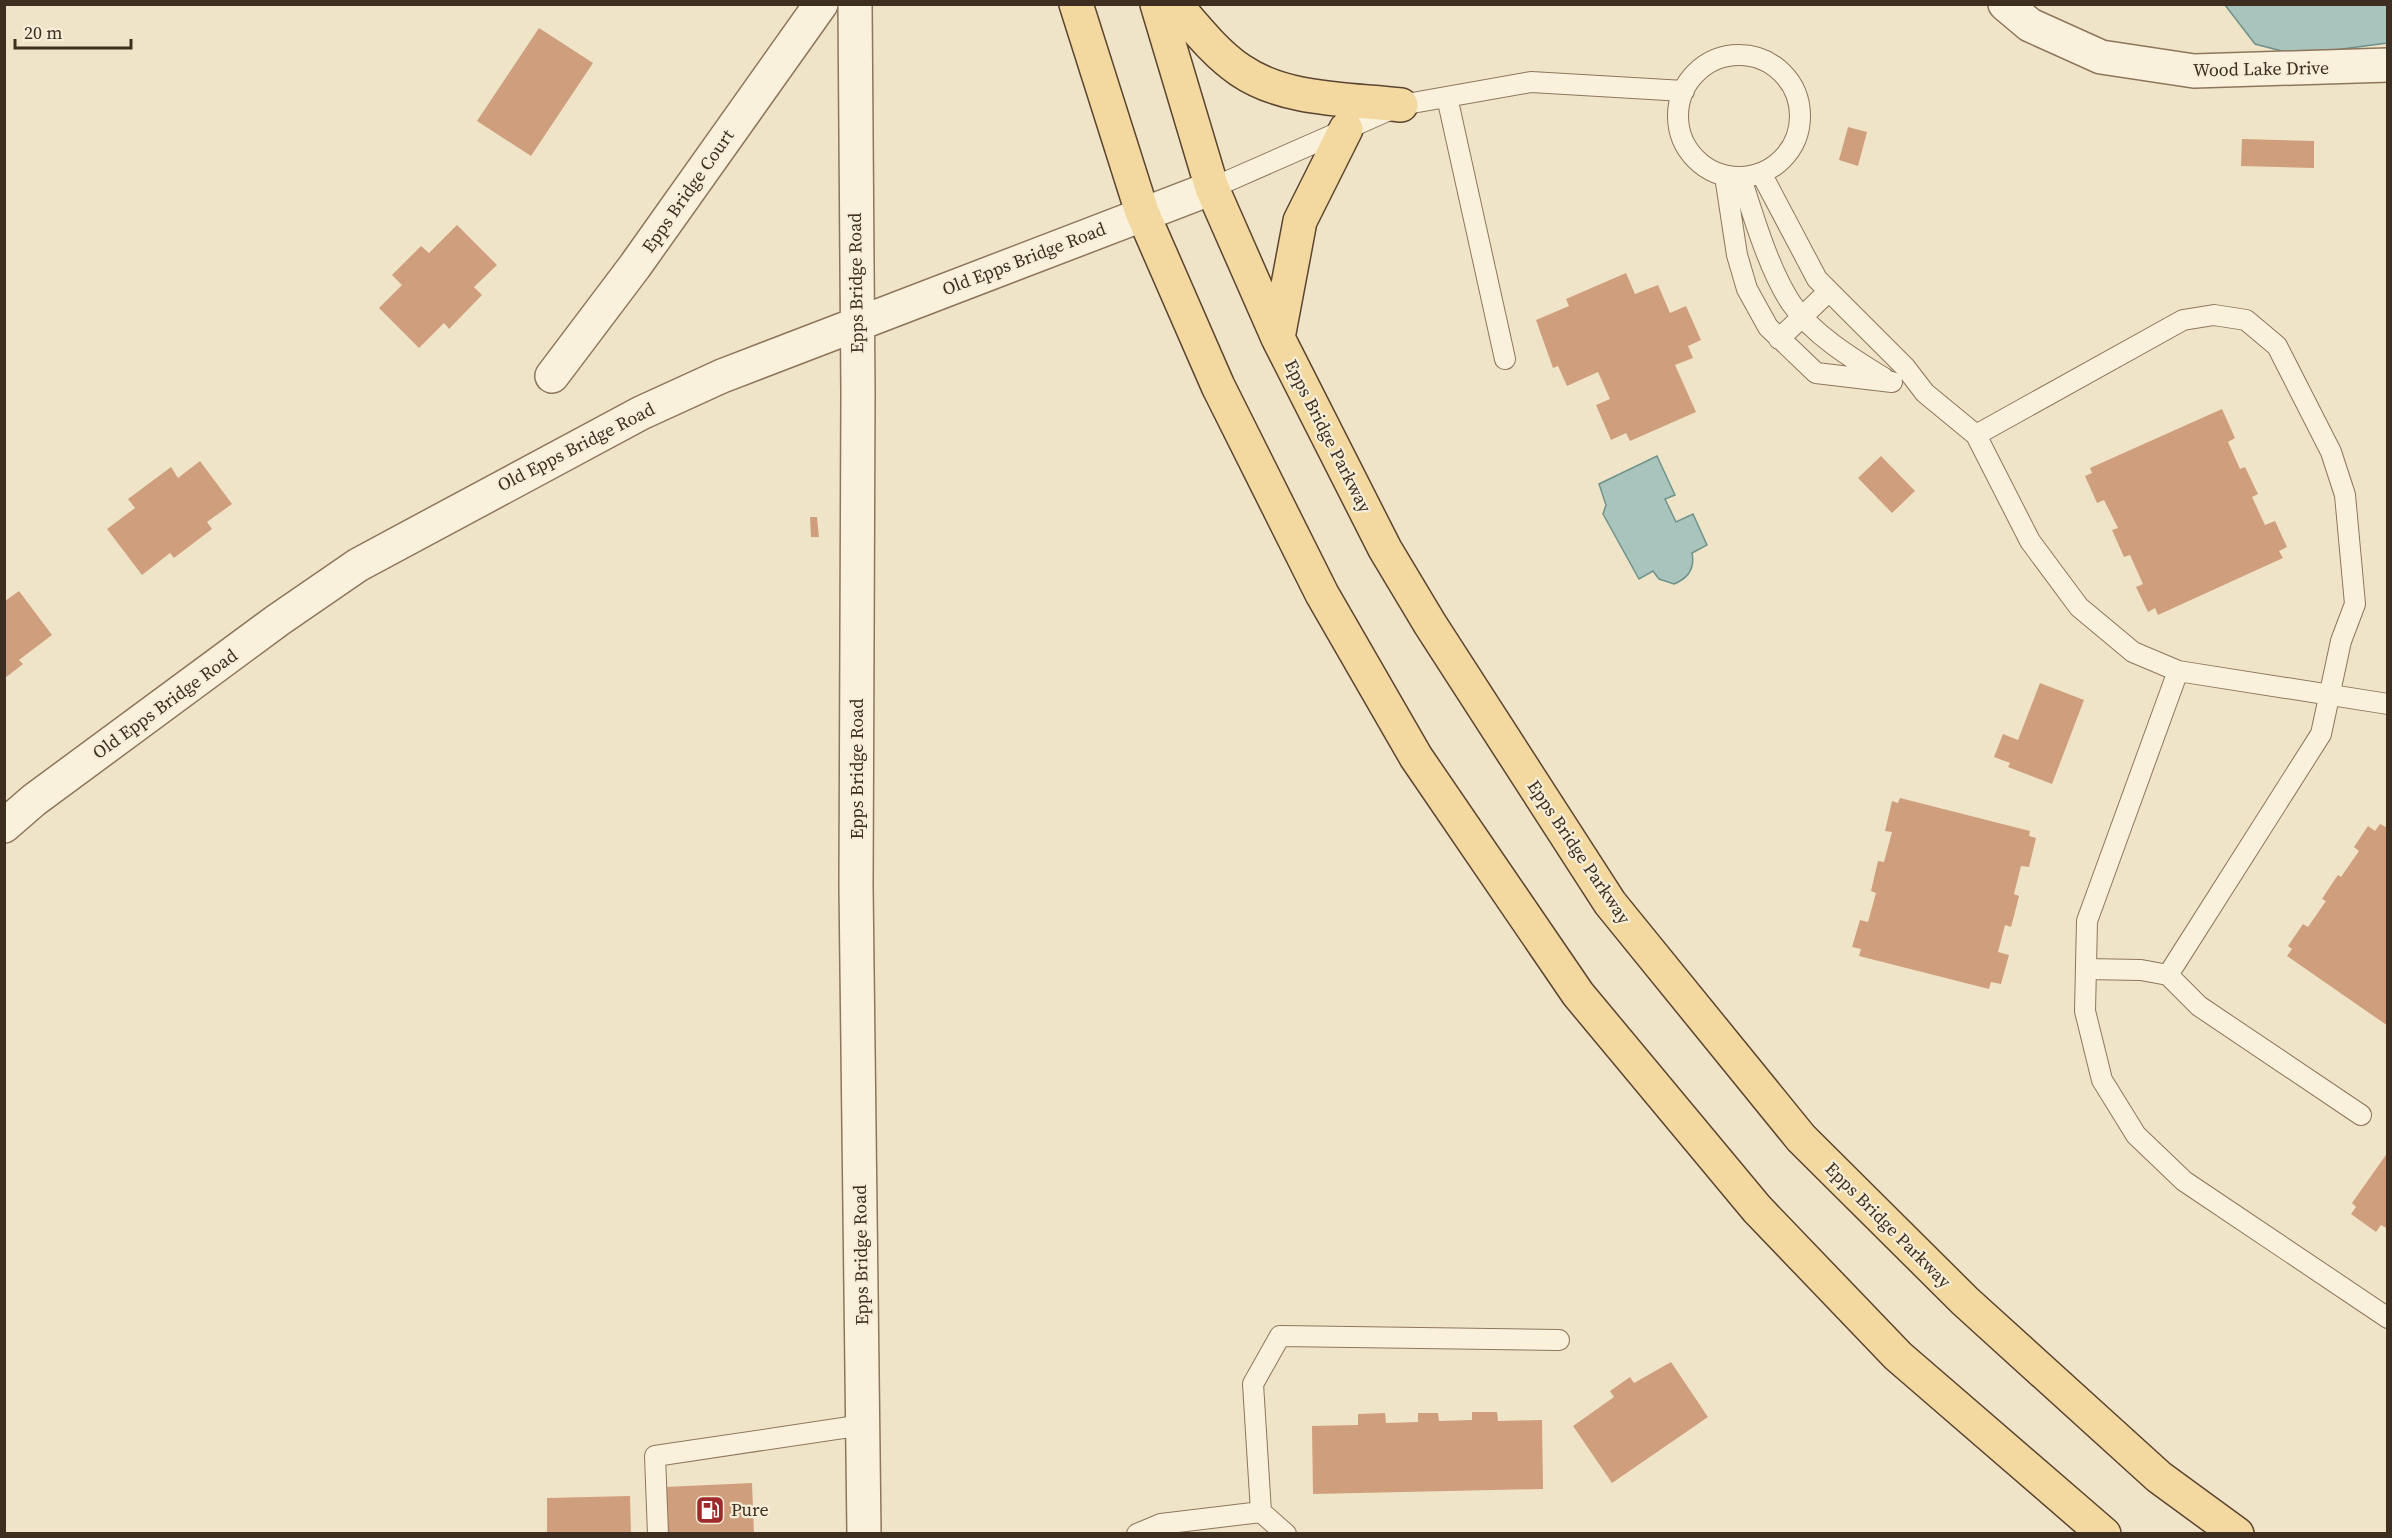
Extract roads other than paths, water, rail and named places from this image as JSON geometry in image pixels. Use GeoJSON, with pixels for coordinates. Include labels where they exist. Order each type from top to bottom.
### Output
{"type":"FeatureCollection","features":[{"type":"Feature","properties":{"kind":"main road"},"geometry":{"type":"LineString","coordinates":[[1076,4],[1142,212],[1218,386],[1322,594],[1416,757],[1578,994],[1757,1209],[1898,1356],[2104,1533]]}},
{"type":"Feature","properties":{"kind":"main road","name":"Epps Bridge Parkway"},"geometry":{"type":"LineString","coordinates":[[1157,4],[1212,188],[1278,338],[1385,549],[1430,624],[1610,903],[1801,1138],[1974,1309],[2159,1477],[2236,1533]]}},
{"type":"Feature","properties":{"kind":"main road"},"geometry":{"type":"LineString","coordinates":[[1175,4],[1238,69],[1269,86],[1289,92],[1401,105]]}},
{"type":"Feature","properties":{"kind":"main road"},"geometry":{"type":"LineString","coordinates":[[1278,338],[1300,221],[1346,129]]}},
{"type":"Feature","properties":{"kind":"street","name":"Epps Bridge Court"},"geometry":{"type":"LineString","coordinates":[[552,376],[635,266],[821,4]]}},
{"type":"Feature","properties":{"kind":"street","name":"Epps Bridge Road"},"geometry":{"type":"LineString","coordinates":[[855,4],[858,392],[857,910],[864,1533]]}},
{"type":"Feature","properties":{"kind":"street","name":"Wood Lake Drive"},"geometry":{"type":"LineString","coordinates":[[2005,4],[2030,25],[2101,57],[2194,71],[2388,65]]}},
{"type":"Feature","properties":{"kind":"street","name":"Old Epps Bridge Road"},"geometry":{"type":"LineString","coordinates":[[4,826],[34,800],[240,648],[358,565],[494,489],[641,413],[722,376],[1142,212],[1212,188]]}},
{"type":"Feature","properties":{"kind":"lane"},"geometry":{"type":"LineString","coordinates":[[1737,55],[1764,60],[1782,72],[1797,97],[1800,118],[1792,146],[1779,163],[1761,173],[1733,177],[1706,168],[1686,147],[1678,128],[1679,106],[1683,91],[1696,73],[1716,59],[1737,55]]}},
{"type":"Feature","properties":{"kind":"lane"},"geometry":{"type":"LineString","coordinates":[[1212,188],[1401,105],[1531,82],[1683,91]]}},
{"type":"Feature","properties":{"kind":"lane"},"geometry":{"type":"LineString","coordinates":[[1447,97],[1505,359]]}},
{"type":"Feature","properties":{"kind":"lane"},"geometry":{"type":"LineString","coordinates":[[1761,173],[1817,279],[1905,367],[1925,393],[1976,435],[2030,541],[2079,607],[2133,652],[2178,671],[2388,704]]}},
{"type":"Feature","properties":{"kind":"lane"},"geometry":{"type":"LineString","coordinates":[[1733,177],[1791,303],[1836,349],[1892,382]]}},
{"type":"Feature","properties":{"kind":"lane"},"geometry":{"type":"LineString","coordinates":[[1733,177],[1737,255],[1747,289],[1768,327],[1816,373],[1892,382],[1925,393]]}},
{"type":"Feature","properties":{"kind":"lane"},"geometry":{"type":"LineString","coordinates":[[1779,339],[1829,291]]}},
{"type":"Feature","properties":{"kind":"lane"},"geometry":{"type":"LineString","coordinates":[[1976,435],[2183,320],[2214,315],[2246,320],[2277,346],[2331,452],[2345,495],[2355,604],[2341,641],[2321,734],[2168,975]]}},
{"type":"Feature","properties":{"kind":"lane"},"geometry":{"type":"LineString","coordinates":[[2178,671],[2158,719],[2087,921],[2085,1011],[2102,1080],[2136,1135],[2184,1181],[2388,1318]]}},
{"type":"Feature","properties":{"kind":"lane"},"geometry":{"type":"LineString","coordinates":[[2085,969],[2140,970],[2168,975],[2199,1006],[2361,1114]]}},
{"type":"Feature","properties":{"kind":"lane"},"geometry":{"type":"LineString","coordinates":[[1286,1533],[1261,1512],[1253,1384],[1280,1336],[1559,1340]]}},
{"type":"Feature","properties":{"kind":"lane"},"geometry":{"type":"LineString","coordinates":[[658,1533],[655,1456],[863,1425]]}},
{"type":"Feature","properties":{"kind":"lane"},"geometry":{"type":"LineString","coordinates":[[1137,1533],[1161,1524],[1261,1512]]}},
{"type":"Feature","properties":{"kind":"water"},"geometry":{"type":"Polygon","coordinates":[[[2225,5],[2387,5],[2387,43],[2297,55],[2255,44],[2225,5]]]}},
{"type":"Feature","properties":{"kind":"water"},"geometry":{"type":"Polygon","coordinates":[[[1657,456],[1675,495],[1665,499],[1676,522],[1693,514],[1707,545],[1692,553],[1693,563],[1690,572],[1684,579],[1674,584],[1659,579],[1653,571],[1639,579],[1603,514],[1606,505],[1599,484],[1657,456]]]}},
{"type":"Feature","properties":{"kind":"place","name":"Pure"},"geometry":{"type":"Point","coordinates":[710,1510]}}]}
